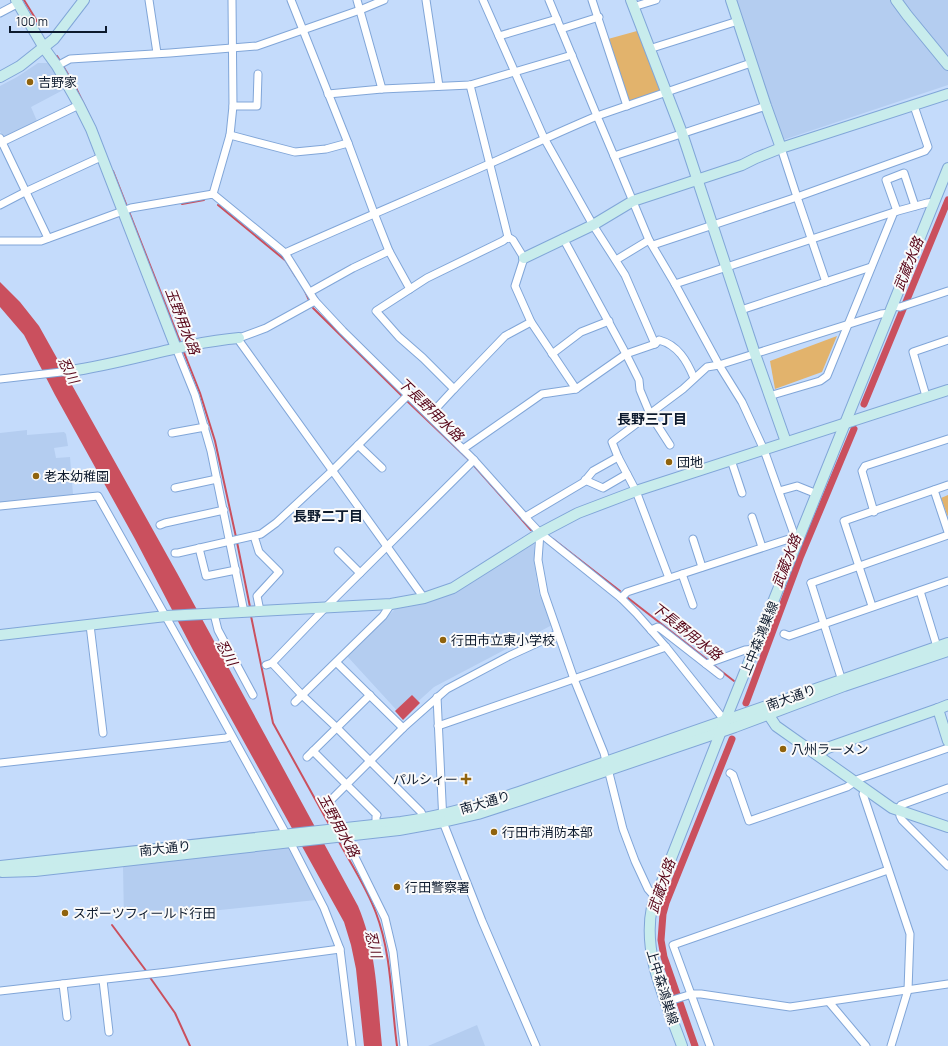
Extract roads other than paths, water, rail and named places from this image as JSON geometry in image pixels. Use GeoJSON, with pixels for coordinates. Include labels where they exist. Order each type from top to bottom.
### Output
{"type":"FeatureCollection","features":[{"type":"Feature","properties":{"kind":"street"},"geometry":{"type":"LineString","coordinates":[[0,77],[20,66],[44,48],[54,38],[84,0]]}},
{"type":"Feature","properties":{"kind":"street"},"geometry":{"type":"LineString","coordinates":[[149,0],[157,53]]}},
{"type":"Feature","properties":{"kind":"street"},"geometry":{"type":"LineString","coordinates":[[213,194],[230,135],[232,106],[232,0]]}},
{"type":"Feature","properties":{"kind":"street"},"geometry":{"type":"LineString","coordinates":[[291,0],[389,251],[410,289]]}},
{"type":"Feature","properties":{"kind":"street"},"geometry":{"type":"LineString","coordinates":[[357,0],[382,89]]}},
{"type":"Feature","properties":{"kind":"street"},"geometry":{"type":"LineString","coordinates":[[60,64],[70,59],[257,46],[360,10],[384,0]]}},
{"type":"Feature","properties":{"kind":"street"},"geometry":{"type":"LineString","coordinates":[[426,0],[439,86]]}},
{"type":"Feature","properties":{"kind":"street"},"geometry":{"type":"LineString","coordinates":[[483,0],[544,138],[593,225],[625,275],[655,344]]}},
{"type":"Feature","properties":{"kind":"street"},"geometry":{"type":"LineString","coordinates":[[549,0],[651,242],[718,365],[742,402],[764,450],[797,538],[762,547],[627,592],[621,598]]}},
{"type":"Feature","properties":{"kind":"street"},"geometry":{"type":"LineString","coordinates":[[592,0],[599,17],[627,106]]}},
{"type":"Feature","properties":{"kind":"street"},"geometry":{"type":"LineString","coordinates":[[656,0],[632,4],[682,133],[769,396],[786,442]]}},
{"type":"Feature","properties":{"kind":"street"},"geometry":{"type":"LineString","coordinates":[[731,0],[826,282]]}},
{"type":"Feature","properties":{"kind":"street"},"geometry":{"type":"LineString","coordinates":[[896,0],[948,65]]}},
{"type":"Feature","properties":{"kind":"street"},"geometry":{"type":"LineString","coordinates":[[0,13],[18,2],[44,48],[60,64],[90,129],[101,157],[126,209],[180,347],[205,427],[224,510],[234,541],[236,570],[244,612]]}},
{"type":"Feature","properties":{"kind":"street"},"geometry":{"type":"LineString","coordinates":[[561,29],[599,17]]}},
{"type":"Feature","properties":{"kind":"street"},"geometry":{"type":"LineString","coordinates":[[499,36],[557,19]]}},
{"type":"Feature","properties":{"kind":"street"},"geometry":{"type":"LineString","coordinates":[[649,49],[738,21]]}},
{"type":"Feature","properties":{"kind":"street"},"geometry":{"type":"LineString","coordinates":[[328,94],[382,89],[470,85],[572,55]]}},
{"type":"Feature","properties":{"kind":"street"},"geometry":{"type":"LineString","coordinates":[[285,253],[597,116],[751,63]]}},
{"type":"Feature","properties":{"kind":"street"},"geometry":{"type":"LineString","coordinates":[[232,106],[257,106],[258,74]]}},
{"type":"Feature","properties":{"kind":"street"},"geometry":{"type":"LineString","coordinates":[[470,85],[508,237],[513,240],[524,258]]}},
{"type":"Feature","properties":{"kind":"street"},"geometry":{"type":"LineString","coordinates":[[576,389],[531,322],[515,286],[524,258],[563,238],[593,225],[633,201],[742,165],[781,148],[948,94]]}},
{"type":"Feature","properties":{"kind":"street"},"geometry":{"type":"LineString","coordinates":[[48,238],[1,141],[79,105]]}},
{"type":"Feature","properties":{"kind":"street"},"geometry":{"type":"LineString","coordinates":[[614,156],[766,106]]}},
{"type":"Feature","properties":{"kind":"street"},"geometry":{"type":"LineString","coordinates":[[616,260],[651,242],[712,225],[797,197],[925,151],[928,147],[914,106]]}},
{"type":"Feature","properties":{"kind":"street"},"geometry":{"type":"LineString","coordinates":[[230,135],[295,152],[326,149],[348,143]]}},
{"type":"Feature","properties":{"kind":"street"},"geometry":{"type":"LineString","coordinates":[[0,205],[101,157]]}},
{"type":"Feature","properties":{"kind":"street","name":"上中森鴻巣線"},"geometry":{"type":"LineString","coordinates":[[682,1046],[669,1001],[654,967],[649,945],[650,919],[655,897],[755,649],[797,538],[817,494],[893,309],[948,168]]}},
{"type":"Feature","properties":{"kind":"street"},"geometry":{"type":"LineString","coordinates":[[769,396],[820,381],[827,376],[895,212],[886,180],[904,173],[915,206]]}},
{"type":"Feature","properties":{"kind":"street"},"geometry":{"type":"LineString","coordinates":[[0,241],[41,241],[126,209],[213,194],[285,253],[315,301],[406,397],[430,415],[463,449],[472,462],[540,533],[621,598],[666,647],[725,721]]}},
{"type":"Feature","properties":{"kind":"street"},"geometry":{"type":"LineString","coordinates":[[675,284],[895,212],[927,202],[934,202]]}},
{"type":"Feature","properties":{"kind":"street"},"geometry":{"type":"LineString","coordinates":[[454,390],[423,358],[399,337],[376,311],[427,278],[503,241],[508,237]]}},
{"type":"Feature","properties":{"kind":"street"},"geometry":{"type":"LineString","coordinates":[[563,238],[609,321],[639,380],[640,390],[650,414],[670,446]]}},
{"type":"Feature","properties":{"kind":"street"},"geometry":{"type":"LineString","coordinates":[[310,292],[353,268],[389,251]]}},
{"type":"Feature","properties":{"kind":"street"},"geometry":{"type":"LineString","coordinates":[[741,310],[871,267]]}},
{"type":"Feature","properties":{"kind":"street"},"geometry":{"type":"LineString","coordinates":[[669,578],[636,491],[618,457],[612,442],[684,389],[694,378],[708,367],[755,354],[948,291]]}},
{"type":"Feature","properties":{"kind":"street"},"geometry":{"type":"LineString","coordinates":[[0,379],[92,368],[208,341],[239,338],[266,328],[315,301]]}},
{"type":"Feature","properties":{"kind":"street"},"geometry":{"type":"LineString","coordinates":[[552,354],[580,332],[609,321]]}},
{"type":"Feature","properties":{"kind":"street"},"geometry":{"type":"LineString","coordinates":[[430,415],[505,336],[531,322]]}},
{"type":"Feature","properties":{"kind":"street"},"geometry":{"type":"LineString","coordinates":[[239,338],[242,346],[424,598]]}},
{"type":"Feature","properties":{"kind":"street"},"geometry":{"type":"LineString","coordinates":[[463,449],[542,394],[576,389],[626,354],[655,344],[659,340],[667,342],[677,350],[688,365],[694,378]]}},
{"type":"Feature","properties":{"kind":"street"},"geometry":{"type":"LineString","coordinates":[[926,396],[913,352],[948,340]]}},
{"type":"Feature","properties":{"kind":"street"},"geometry":{"type":"LineString","coordinates":[[0,635],[168,616],[391,604],[424,598],[453,588],[540,533],[578,513],[636,491],[948,390]]}},
{"type":"Feature","properties":{"kind":"street"},"geometry":{"type":"LineString","coordinates":[[175,553],[178,554],[261,534],[276,523],[332,471],[406,397]]}},
{"type":"Feature","properties":{"kind":"street"},"geometry":{"type":"LineString","coordinates":[[172,433],[205,427]]}},
{"type":"Feature","properties":{"kind":"street"},"geometry":{"type":"LineString","coordinates":[[874,512],[862,470],[865,466],[948,439]]}},
{"type":"Feature","properties":{"kind":"street"},"geometry":{"type":"LineString","coordinates":[[358,444],[382,468]]}},
{"type":"Feature","properties":{"kind":"street"},"geometry":{"type":"LineString","coordinates":[[525,517],[584,482],[593,471],[618,457]]}},
{"type":"Feature","properties":{"kind":"street"},"geometry":{"type":"LineString","coordinates":[[732,460],[742,493]]}},
{"type":"Feature","properties":{"kind":"street"},"geometry":{"type":"LineString","coordinates":[[424,818],[421,812],[336,727],[269,664],[472,462]]}},
{"type":"Feature","properties":{"kind":"street"},"geometry":{"type":"LineString","coordinates":[[585,480],[603,488],[627,474]]}},
{"type":"Feature","properties":{"kind":"street"},"geometry":{"type":"LineString","coordinates":[[176,488],[217,479]]}},
{"type":"Feature","properties":{"kind":"street"},"geometry":{"type":"LineString","coordinates":[[872,606],[844,521],[874,512],[948,485]]}},
{"type":"Feature","properties":{"kind":"street"},"geometry":{"type":"LineString","coordinates":[[779,491],[797,486],[817,494]]}},
{"type":"Feature","properties":{"kind":"street"},"geometry":{"type":"LineString","coordinates":[[843,683],[808,582],[859,566],[948,534],[934,490]]}},
{"type":"Feature","properties":{"kind":"street"},"geometry":{"type":"LineString","coordinates":[[0,506],[98,496],[168,616],[231,736],[290,838],[324,908],[340,949],[352,1046]]}},
{"type":"Feature","properties":{"kind":"street"},"geometry":{"type":"LineString","coordinates":[[160,525],[224,510]]}},
{"type":"Feature","properties":{"kind":"street"},"geometry":{"type":"LineString","coordinates":[[752,517],[762,547]]}},
{"type":"Feature","properties":{"kind":"street"},"geometry":{"type":"LineString","coordinates":[[540,533],[538,560],[544,593],[557,634],[604,753],[623,829],[635,861],[648,889],[655,897]]}},
{"type":"Feature","properties":{"kind":"street"},"geometry":{"type":"LineString","coordinates":[[254,536],[259,552],[279,572],[257,596],[260,611]]}},
{"type":"Feature","properties":{"kind":"street"},"geometry":{"type":"LineString","coordinates":[[693,539],[702,567]]}},
{"type":"Feature","properties":{"kind":"street"},"geometry":{"type":"LineString","coordinates":[[199,548],[206,576],[236,570]]}},
{"type":"Feature","properties":{"kind":"street"},"geometry":{"type":"LineString","coordinates":[[338,551],[360,573]]}},
{"type":"Feature","properties":{"kind":"street"},"geometry":{"type":"LineString","coordinates":[[682,574],[693,605]]}},
{"type":"Feature","properties":{"kind":"street"},"geometry":{"type":"LineString","coordinates":[[784,634],[789,636],[872,606],[948,581]]}},
{"type":"Feature","properties":{"kind":"street"},"geometry":{"type":"LineString","coordinates":[[920,591],[941,650]]}},
{"type":"Feature","properties":{"kind":"street"},"geometry":{"type":"LineString","coordinates":[[295,702],[337,663],[383,616],[391,604]]}},
{"type":"Feature","properties":{"kind":"street"},"geometry":{"type":"LineString","coordinates":[[210,614],[253,695]]}},
{"type":"Feature","properties":{"kind":"street"},"geometry":{"type":"LineString","coordinates":[[90,625],[103,733]]}},
{"type":"Feature","properties":{"kind":"street"},"geometry":{"type":"LineString","coordinates":[[651,630],[658,628],[661,629],[709,663],[720,675]]}},
{"type":"Feature","properties":{"kind":"street"},"geometry":{"type":"LineString","coordinates":[[328,803],[403,728],[447,689],[509,656],[557,634]]}},
{"type":"Feature","properties":{"kind":"street","name":"南大通り"},"geometry":{"type":"LineString","coordinates":[[607,766],[722,731],[766,711],[941,650],[948,643]]}},
{"type":"Feature","properties":{"kind":"street"},"geometry":{"type":"LineString","coordinates":[[438,726],[666,647]]}},
{"type":"Feature","properties":{"kind":"street"},"geometry":{"type":"LineString","coordinates":[[709,663],[745,650],[755,649]]}},
{"type":"Feature","properties":{"kind":"street"},"geometry":{"type":"LineString","coordinates":[[337,663],[403,728]]}},
{"type":"Feature","properties":{"kind":"street"},"geometry":{"type":"LineString","coordinates":[[307,757],[370,695]]}},
{"type":"Feature","properties":{"kind":"street"},"geometry":{"type":"LineString","coordinates":[[437,697],[443,818],[485,928],[536,1046]]}},
{"type":"Feature","properties":{"kind":"street"},"geometry":{"type":"LineString","coordinates":[[816,754],[844,742],[948,705]]}},
{"type":"Feature","properties":{"kind":"street"},"geometry":{"type":"LineString","coordinates":[[938,709],[948,741]]}},
{"type":"Feature","properties":{"kind":"street"},"geometry":{"type":"LineString","coordinates":[[766,711],[776,726],[892,808],[948,827]]}},
{"type":"Feature","properties":{"kind":"street","name":"南大通り"},"geometry":{"type":"LineString","coordinates":[[334,833],[376,824],[424,818],[443,818],[478,814],[522,800],[725,721],[766,711]]}},
{"type":"Feature","properties":{"kind":"street"},"geometry":{"type":"LineString","coordinates":[[0,763],[226,738],[231,736]]}},
{"type":"Feature","properties":{"kind":"street"},"geometry":{"type":"LineString","coordinates":[[730,773],[733,775],[749,821],[847,787],[855,782],[948,748]]}},
{"type":"Feature","properties":{"kind":"street"},"geometry":{"type":"LineString","coordinates":[[313,751],[377,814],[376,824]]}},
{"type":"Feature","properties":{"kind":"street"},"geometry":{"type":"LineString","coordinates":[[948,788],[901,805],[899,808],[902,820],[948,866]]}},
{"type":"Feature","properties":{"kind":"street"},"geometry":{"type":"LineString","coordinates":[[865,790],[863,794],[910,934],[908,990],[891,1046]]}},
{"type":"Feature","properties":{"kind":"street","name":"南大通り"},"geometry":{"type":"LineString","coordinates":[[0,872],[36,871],[334,833],[399,830],[443,818]]}},
{"type":"Feature","properties":{"kind":"street"},"geometry":{"type":"LineString","coordinates":[[334,833],[348,843],[385,918],[389,931],[404,1046]]}},
{"type":"Feature","properties":{"kind":"street","name":"南大通り"},"geometry":{"type":"LineString","coordinates":[[0,866],[290,838]]}},
{"type":"Feature","properties":{"kind":"street"},"geometry":{"type":"LineString","coordinates":[[710,1046],[688,995],[673,945],[888,870]]}},
{"type":"Feature","properties":{"kind":"street"},"geometry":{"type":"LineString","coordinates":[[0,991],[103,980],[340,949]]}},
{"type":"Feature","properties":{"kind":"street"},"geometry":{"type":"LineString","coordinates":[[103,980],[109,1032]]}},
{"type":"Feature","properties":{"kind":"street"},"geometry":{"type":"LineString","coordinates":[[63,984],[67,1017]]}},
{"type":"Feature","properties":{"kind":"street"},"geometry":{"type":"LineString","coordinates":[[669,1001],[688,995],[701,994],[790,1007],[948,984]]}},
{"type":"Feature","properties":{"kind":"street"},"geometry":{"type":"LineString","coordinates":[[829,1002],[866,1046]]}},
{"type":"Feature","properties":{"kind":"waterway","name":"玉野用水路"},"geometry":{"type":"LineString","coordinates":[[24,0],[40,26]]}},
{"type":"Feature","properties":{"kind":"waterway","name":"玉野用水路"},"geometry":{"type":"LineString","coordinates":[[57,56],[75,86],[92,121]]}},
{"type":"Feature","properties":{"kind":"waterway","name":"玉野用水路"},"geometry":{"type":"LineString","coordinates":[[113,171],[181,344]]}},
{"type":"Feature","properties":{"kind":"waterway","name":"下長野用水路"},"geometry":{"type":"LineString","coordinates":[[182,204],[204,200]]}},
{"type":"Feature","properties":{"kind":"waterway","name":"武蔵水路"},"geometry":{"type":"LineString","coordinates":[[864,404],[948,200]]}},
{"type":"Feature","properties":{"kind":"waterway","name":"下長野用水路"},"geometry":{"type":"LineString","coordinates":[[218,205],[286,261],[296,277]]}},
{"type":"Feature","properties":{"kind":"waterway","name":"下長野用水路"},"geometry":{"type":"LineString","coordinates":[[303,287],[309,300]]}},
{"type":"Feature","properties":{"kind":"waterway","name":"下長野用水路"},"geometry":{"type":"LineString","coordinates":[[313,308],[403,397]]}},
{"type":"Feature","properties":{"kind":"waterway","name":"玉野用水路"},"geometry":{"type":"LineString","coordinates":[[183,350],[200,393],[215,441],[236,537]]}},
{"type":"Feature","properties":{"kind":"waterway","name":"下長野用水路"},"geometry":{"type":"LineString","coordinates":[[406,400],[469,460],[531,530]]}},
{"type":"Feature","properties":{"kind":"waterway","name":"武蔵水路"},"geometry":{"type":"LineString","coordinates":[[746,703],[800,558],[854,429]]}},
{"type":"Feature","properties":{"kind":"waterway","name":"下長野用水路"},"geometry":{"type":"LineString","coordinates":[[553,539],[620,591]]}},
{"type":"Feature","properties":{"kind":"waterway","name":"玉野用水路"},"geometry":{"type":"LineString","coordinates":[[237,542],[250,607]]}},
{"type":"Feature","properties":{"kind":"waterway","name":"下長野用水路"},"geometry":{"type":"LineString","coordinates":[[628,598],[709,661]]}},
{"type":"Feature","properties":{"kind":"waterway","name":"玉野用水路"},"geometry":{"type":"LineString","coordinates":[[251,616],[273,723],[330,826]]}},
{"type":"Feature","properties":{"kind":"waterway","name":"下長野用水路"},"geometry":{"type":"LineString","coordinates":[[712,664],[734,681]]}},
{"type":"Feature","properties":{"kind":"waterway","name":"武蔵水路"},"geometry":{"type":"LineString","coordinates":[[695,1046],[664,957],[661,940],[663,914],[666,903],[732,739]]}},
{"type":"Feature","properties":{"kind":"waterway","name":"玉野用水路"},"geometry":{"type":"LineString","coordinates":[[338,840],[368,894],[381,929],[388,962],[397,1046]]}},
{"type":"Feature","properties":{"kind":"waterway"},"geometry":{"type":"LineString","coordinates":[[112,925],[147,972]]}},
{"type":"Feature","properties":{"kind":"waterway"},"geometry":{"type":"LineString","coordinates":[[149,976],[175,1013],[190,1046]]}},
{"type":"Feature","properties":{"kind":"place","name":"吉野家"},"geometry":{"type":"Point","coordinates":[30,82]}},
{"type":"Feature","properties":{"kind":"place","name":"団地"},"geometry":{"type":"Point","coordinates":[669,462]}},
{"type":"Feature","properties":{"kind":"place","name":"老本幼稚園"},"geometry":{"type":"Point","coordinates":[36,476]}},
{"type":"Feature","properties":{"kind":"place","name":"行田市立東小学校"},"geometry":{"type":"Point","coordinates":[443,640]}},
{"type":"Feature","properties":{"kind":"place","name":"八州ラーメン"},"geometry":{"type":"Point","coordinates":[783,749]}},
{"type":"Feature","properties":{"kind":"place","name":"パルシィー"},"geometry":{"type":"Point","coordinates":[466,779]}},
{"type":"Feature","properties":{"kind":"place","name":"行田市消防本部"},"geometry":{"type":"Point","coordinates":[494,832]}},
{"type":"Feature","properties":{"kind":"place","name":"行田警察署"},"geometry":{"type":"Point","coordinates":[397,887]}},
{"type":"Feature","properties":{"kind":"place","name":"スポーツフィールド行田"},"geometry":{"type":"Point","coordinates":[65,913]}},
{"type":"Feature","properties":{"kind":"district","name":"長野三丁目"},"geometry":{"type":"Point","coordinates":[652,418]}},
{"type":"Feature","properties":{"kind":"district","name":"長野二丁目"},"geometry":{"type":"Point","coordinates":[328,515]}},
{"type":"Feature","properties":{"kind":"water label","name":"忍川"},"geometry":{"type":"Point","coordinates":[69,370]}},
{"type":"Feature","properties":{"kind":"water label","name":"忍川"},"geometry":{"type":"Point","coordinates":[227,652]}},
{"type":"Feature","properties":{"kind":"water label","name":"忍川"},"geometry":{"type":"Point","coordinates":[374,944]}}]}
